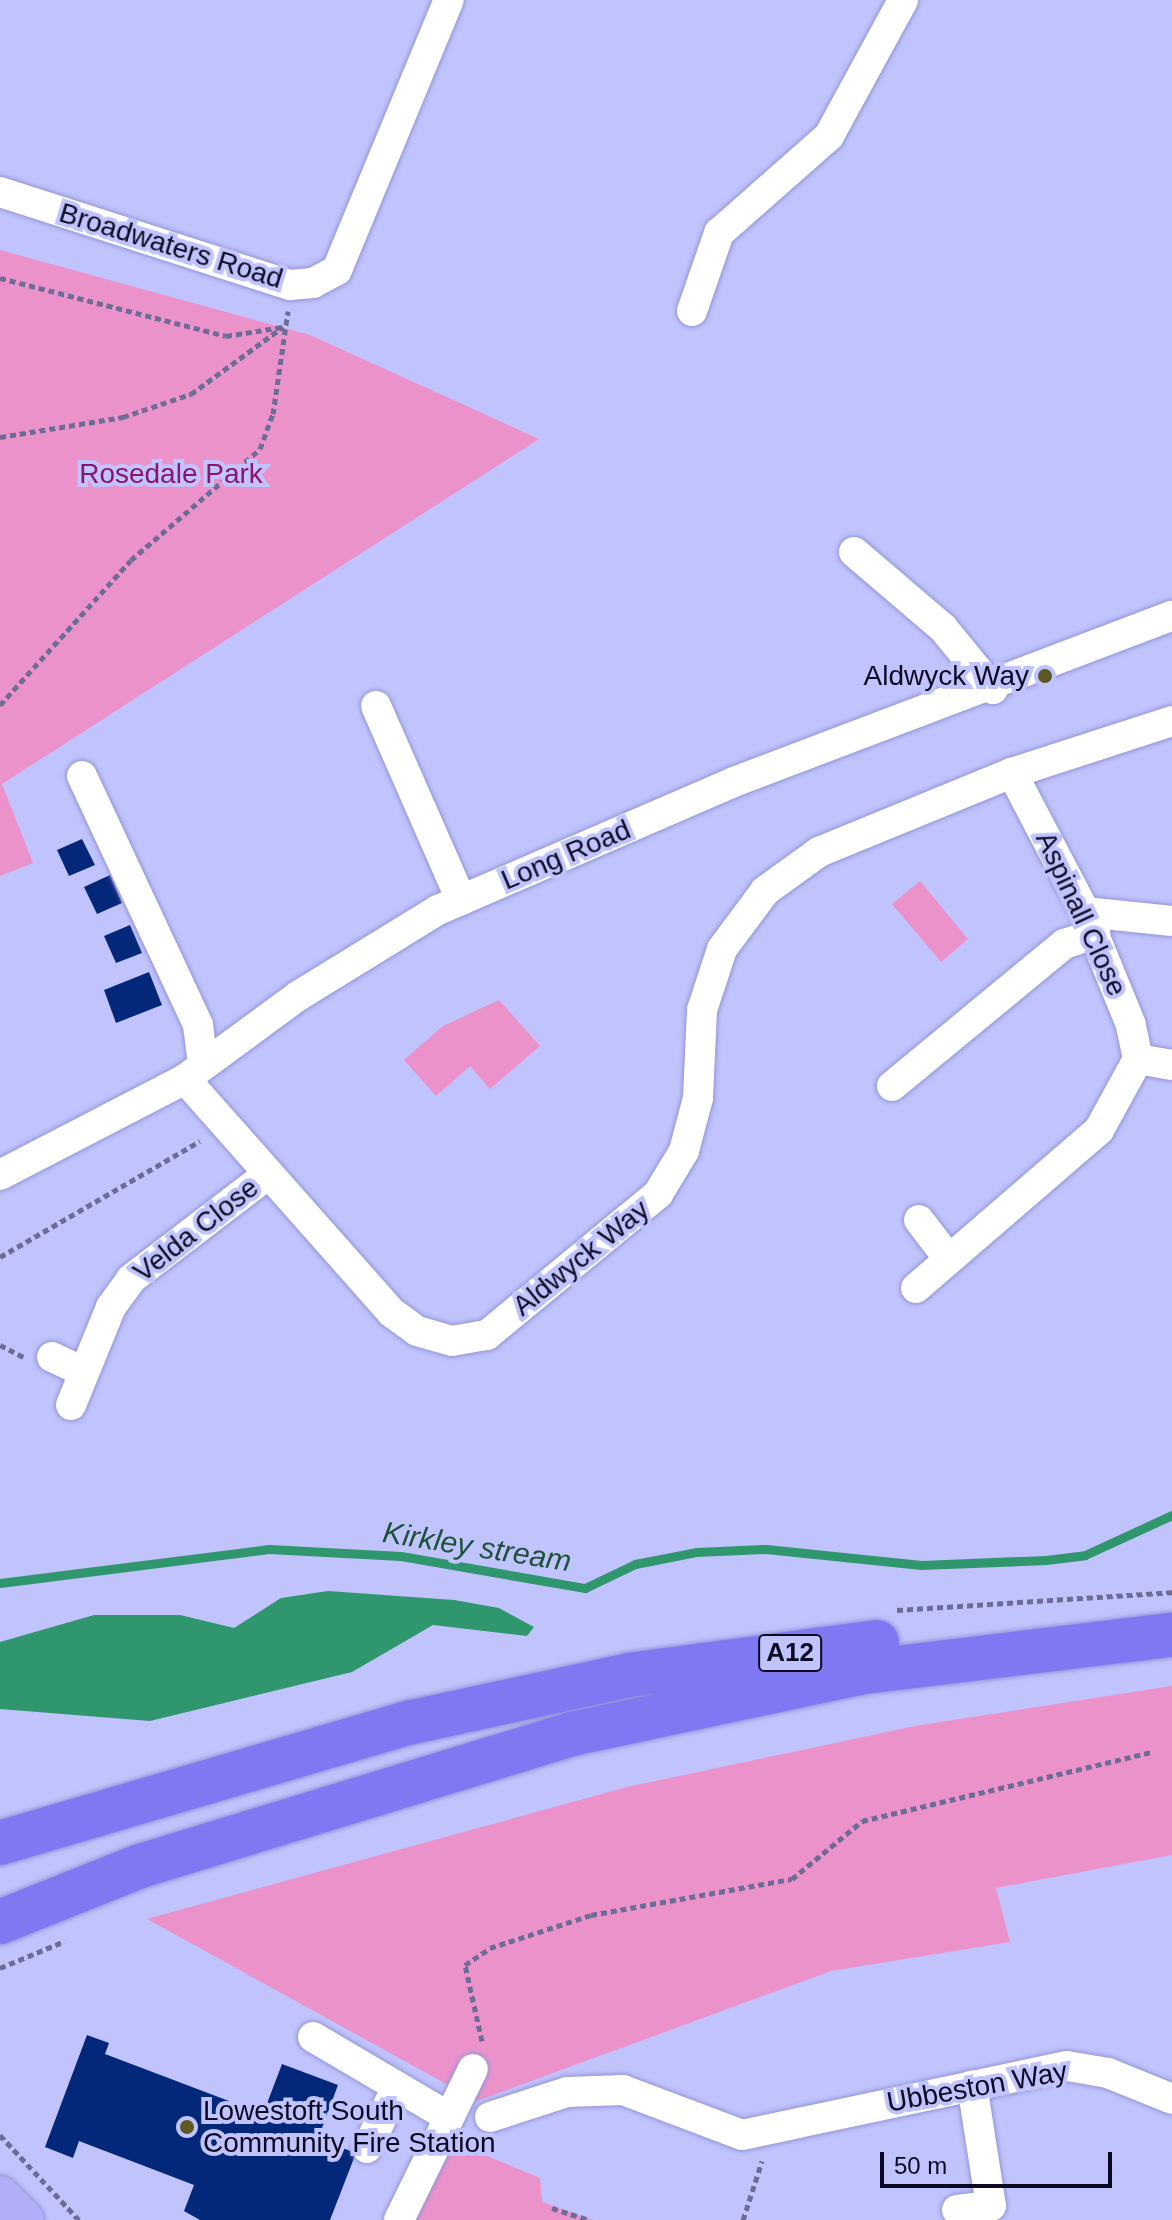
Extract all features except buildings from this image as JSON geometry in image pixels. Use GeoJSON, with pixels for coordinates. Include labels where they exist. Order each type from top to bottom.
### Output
{"type":"FeatureCollection","features":[{"type":"Feature","properties":{"kind":"highway","name":"A12"},"geometry":{"type":"LineString","coordinates":[[0,1843],[248,1765],[629,1675],[988,1627],[1172,1616]]}},
{"type":"Feature","properties":{"kind":"highway","name":"A12"},"geometry":{"type":"LineString","coordinates":[[0,1922],[140,1866],[572,1734],[864,1672],[1172,1635]]}},
{"type":"Feature","properties":{"kind":"main road"},"geometry":{"type":"LineString","coordinates":[[0,2195],[25,2220]]}},
{"type":"Feature","properties":{"kind":"street","name":"Broadwaters Road"},"geometry":{"type":"LineString","coordinates":[[0,192],[298,284],[337,270],[449,0]]}},
{"type":"Feature","properties":{"kind":"street"},"geometry":{"type":"LineString","coordinates":[[692,311],[719,233],[829,136],[903,0]]}},
{"type":"Feature","properties":{"kind":"street"},"geometry":{"type":"LineString","coordinates":[[854,552],[943,628],[993,689]]}},
{"type":"Feature","properties":{"kind":"street","name":"Long Road"},"geometry":{"type":"LineString","coordinates":[[0,1175],[194,1072],[298,996],[461,900],[734,782],[993,689],[1172,616]]}},
{"type":"Feature","properties":{"kind":"street"},"geometry":{"type":"LineString","coordinates":[[376,706],[461,900]]}},
{"type":"Feature","properties":{"kind":"street","name":"Aldwyck Way"},"geometry":{"type":"LineString","coordinates":[[194,1072],[224,1125],[391,1312],[417,1331],[452,1341],[487,1335],[658,1194],[684,1151],[695,1111],[702,1010],[722,949],[765,891],[819,852],[1012,773],[1172,721]]}},
{"type":"Feature","properties":{"kind":"street","name":"Aspinall Close"},"geometry":{"type":"LineString","coordinates":[[1012,773],[1090,923],[1138,1059]]}},
{"type":"Feature","properties":{"kind":"street"},"geometry":{"type":"LineString","coordinates":[[82,776],[198,1025],[194,1072]]}},
{"type":"Feature","properties":{"kind":"street"},"geometry":{"type":"LineString","coordinates":[[892,1086],[1090,923],[1172,921]]}},
{"type":"Feature","properties":{"kind":"street"},"geometry":{"type":"LineString","coordinates":[[916,1288],[1099,1130],[1138,1059],[1172,1065]]}},
{"type":"Feature","properties":{"kind":"street","name":"Velda Close"},"geometry":{"type":"LineString","coordinates":[[71,1405],[84,1372],[131,1279],[267,1175]]}},
{"type":"Feature","properties":{"kind":"street"},"geometry":{"type":"LineString","coordinates":[[919,1220],[948,1258]]}},
{"type":"Feature","properties":{"kind":"street"},"geometry":{"type":"LineString","coordinates":[[52,1357],[84,1372]]}},
{"type":"Feature","properties":{"kind":"street"},"geometry":{"type":"LineString","coordinates":[[313,2037],[449,2117]]}},
{"type":"Feature","properties":{"kind":"street","name":"Ubbeston Way"},"geometry":{"type":"LineString","coordinates":[[490,2117],[567,2092],[623,2090],[742,2135],[779,2124],[1067,2066],[1108,2073],[1172,2099]]}},
{"type":"Feature","properties":{"kind":"street"},"geometry":{"type":"LineString","coordinates":[[399,2220],[473,2069]]}},
{"type":"Feature","properties":{"kind":"street"},"geometry":{"type":"LineString","coordinates":[[957,2210],[991,2206],[972,2085]]}},
{"type":"Feature","properties":{"kind":"street"},"geometry":{"type":"LineString","coordinates":[[367,2148],[397,2087]]}},
{"type":"Feature","properties":{"kind":"path"},"geometry":{"type":"LineString","coordinates":[[0,278],[226,336],[283,327]]}},
{"type":"Feature","properties":{"kind":"path"},"geometry":{"type":"LineString","coordinates":[[0,705],[131,560],[260,449],[273,414],[283,327],[298,284]]}},
{"type":"Feature","properties":{"kind":"path"},"geometry":{"type":"LineString","coordinates":[[0,437],[123,417],[191,394],[283,327]]}},
{"type":"Feature","properties":{"kind":"path"},"geometry":{"type":"LineString","coordinates":[[0,1257],[224,1125]]}},
{"type":"Feature","properties":{"kind":"path"},"geometry":{"type":"LineString","coordinates":[[473,2069],[482,2043],[465,1965],[490,1948],[591,1915],[792,1879],[862,1821],[1090,1772],[1151,1752]]}},
{"type":"Feature","properties":{"kind":"path"},"geometry":{"type":"LineString","coordinates":[[0,1968],[65,1941]]}},
{"type":"Feature","properties":{"kind":"path"},"geometry":{"type":"LineString","coordinates":[[743,2220],[779,2124]]}},
{"type":"Feature","properties":{"kind":"path"},"geometry":{"type":"LineString","coordinates":[[0,2135],[79,2220]]}},
{"type":"Feature","properties":{"kind":"path"},"geometry":{"type":"LineString","coordinates":[[552,2208],[588,2220]]}},
{"type":"Feature","properties":{"kind":"green space","name":"Rosedale Park"},"geometry":{"type":"Polygon","coordinates":[[[0,250],[310,335],[539,439],[2,784],[33,863],[0,876],[0,250]]]}},
{"type":"Feature","properties":{"kind":"green space"},"geometry":{"type":"Polygon","coordinates":[[[920,881],[968,939],[941,962],[892,904],[920,881]]]}},
{"type":"Feature","properties":{"kind":"green space"},"geometry":{"type":"Polygon","coordinates":[[[499,1000],[540,1046],[490,1089],[470,1066],[436,1096],[404,1060],[443,1026],[499,1000]]]}},
{"type":"Feature","properties":{"kind":"green space"},"geometry":{"type":"Polygon","coordinates":[[[1172,1686],[1172,1855],[996,1888],[1010,1942],[831,1971],[477,2101],[147,1919],[627,1787],[915,1726],[1172,1686]]]}},
{"type":"Feature","properties":{"kind":"green space"},"geometry":{"type":"Polygon","coordinates":[[[449,2140],[540,2178],[542,2202],[593,2220],[410,2220],[449,2140]]]}},
{"type":"Feature","properties":{"kind":"shaded area"},"geometry":{"type":"Polygon","coordinates":[[[328,1591],[454,1600],[499,1608],[534,1627],[527,1636],[433,1625],[352,1672],[150,1721],[0,1709],[0,1642],[94,1615],[180,1615],[234,1628],[281,1598],[328,1591]]]}},
{"type":"Feature","properties":{"kind":"waterway","name":"Kirkley stream"},"geometry":{"type":"LineString","coordinates":[[0,1583],[269,1549],[401,1556],[585,1588],[635,1564],[696,1552],[766,1549],[921,1565],[1046,1560],[1085,1555],[1172,1515]]}},
{"type":"Feature","properties":{"kind":"place","name":"Aldwyck Way"},"geometry":{"type":"Point","coordinates":[1045,676]}},
{"type":"Feature","properties":{"kind":"place","name":"Lowestoft South Community Fire Station"},"geometry":{"type":"Point","coordinates":[187,2127]}}]}
